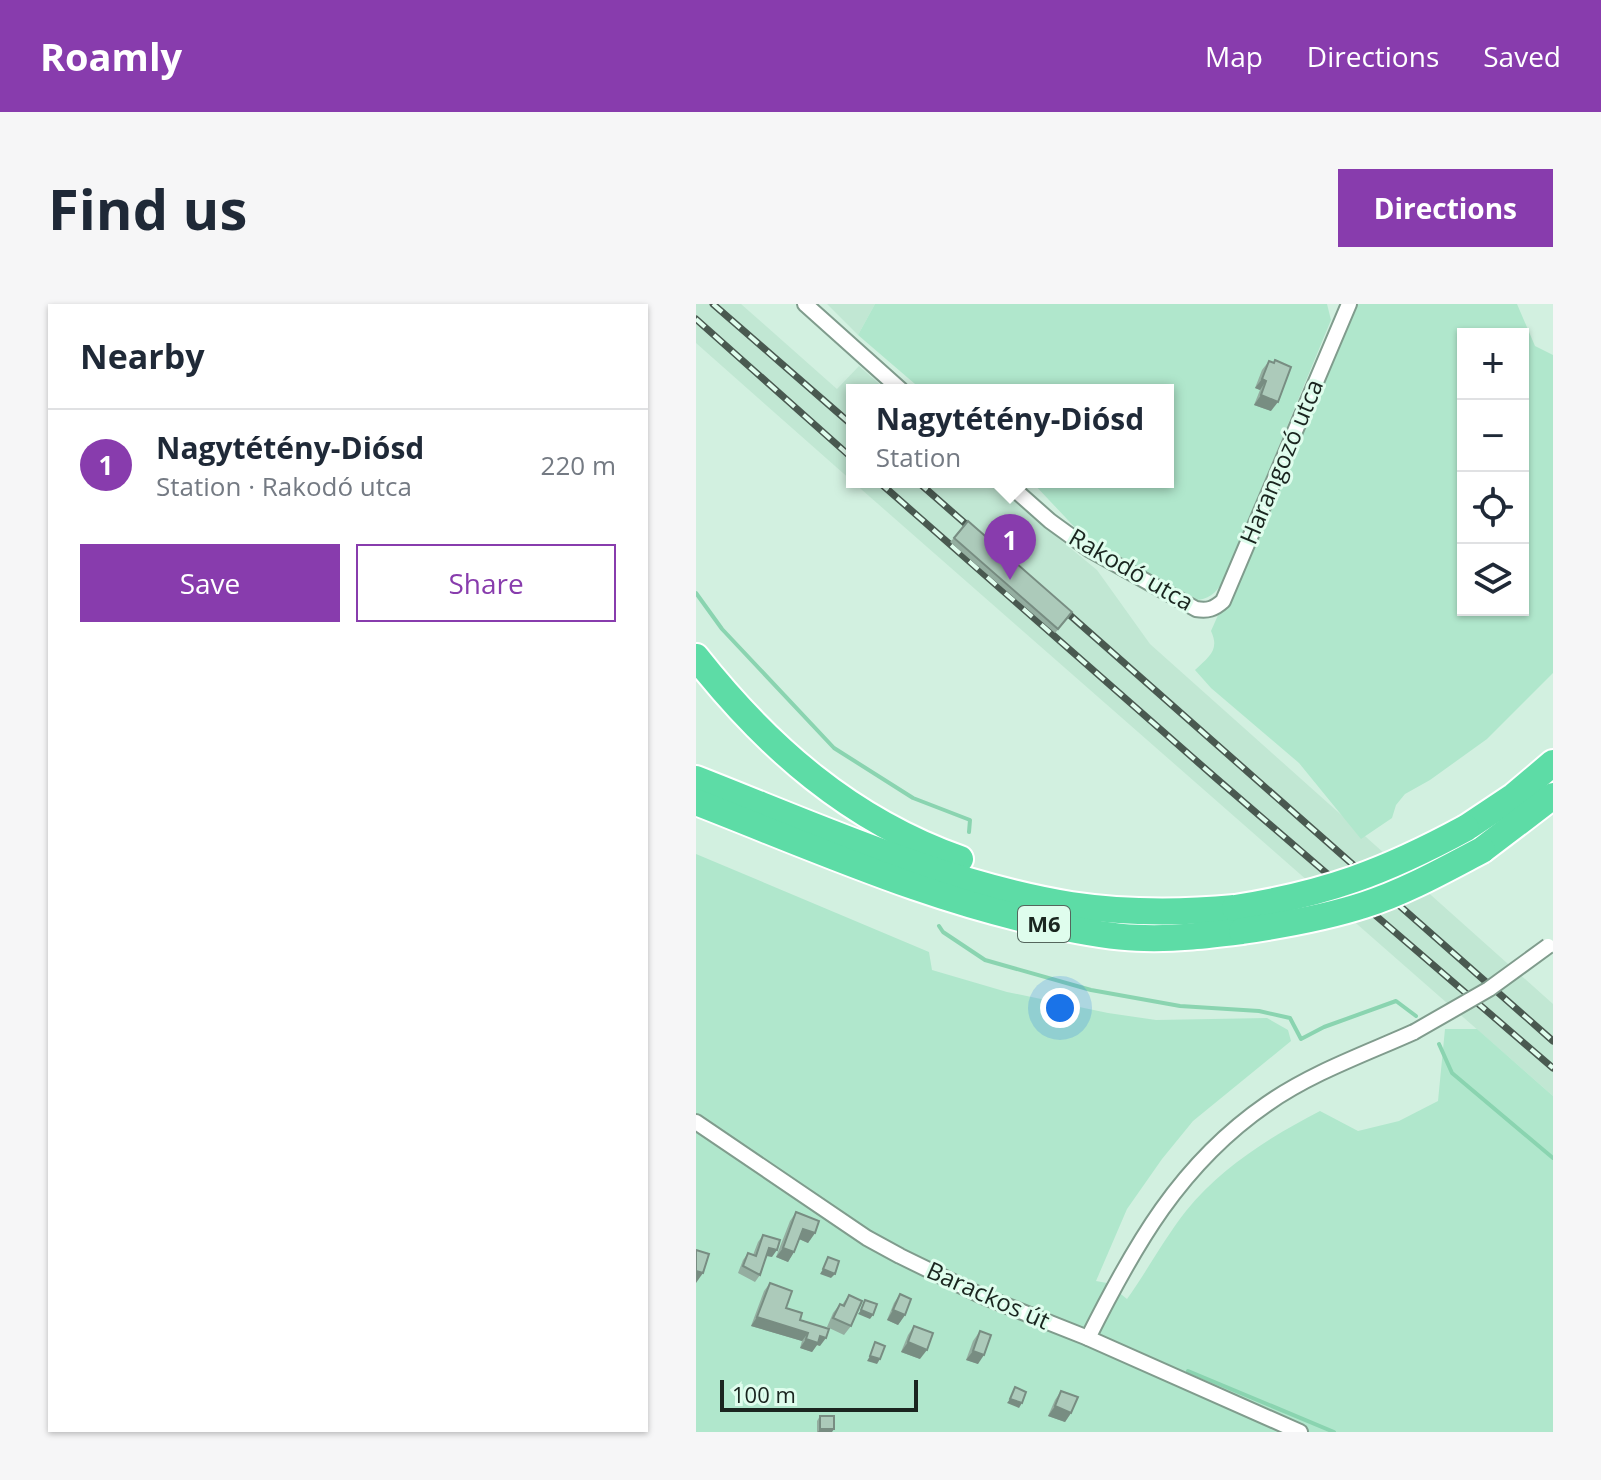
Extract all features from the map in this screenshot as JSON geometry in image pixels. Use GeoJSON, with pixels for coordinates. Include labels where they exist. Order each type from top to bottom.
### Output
{"type":"FeatureCollection","features":[{"type":"Feature","properties":{"kind":"highway"},"geometry":{"type":"LineString","coordinates":[[696,657],[754,726],[841,798],[886,826],[933,850],[994,872],[1123,911]]}},
{"type":"Feature","properties":{"kind":"highway","name":"M6"},"geometry":{"type":"LineString","coordinates":[[769,831],[953,900],[1034,922],[1142,938],[1238,920],[1285,900],[1387,869],[1466,828],[1514,796],[1553,763]]}},
{"type":"Feature","properties":{"kind":"highway"},"geometry":{"type":"LineString","coordinates":[[696,779],[915,862],[1070,905],[1123,911]]}},
{"type":"Feature","properties":{"kind":"highway","name":"M6"},"geometry":{"type":"LineString","coordinates":[[1123,911],[1181,912],[1288,925],[1365,905],[1482,850],[1553,796]]}},
{"type":"Feature","properties":{"kind":"highway"},"geometry":{"type":"LineString","coordinates":[[696,802],[769,831]]}},
{"type":"Feature","properties":{"kind":"highway"},"geometry":{"type":"LineString","coordinates":[[696,814],[769,831]]}},
{"type":"Feature","properties":{"kind":"street"},"geometry":{"type":"LineString","coordinates":[[805,304],[894,384]]}},
{"type":"Feature","properties":{"kind":"street"},"geometry":{"type":"LineString","coordinates":[[1335,304],[1340,322]]}},
{"type":"Feature","properties":{"kind":"street","name":"Harangozó utca"},"geometry":{"type":"LineString","coordinates":[[1223,601],[1349,304]]}},
{"type":"Feature","properties":{"kind":"street","name":"Rakodó utca"},"geometry":{"type":"LineString","coordinates":[[1013,488],[1064,532],[1119,567],[1196,609],[1206,611],[1223,601]]}},
{"type":"Feature","properties":{"kind":"street"},"geometry":{"type":"LineString","coordinates":[[1088,1338],[1150,1224],[1206,1154],[1256,1112],[1288,1091],[1414,1032],[1489,989],[1550,943]]}},
{"type":"Feature","properties":{"kind":"street","name":"Barackos út"},"geometry":{"type":"LineString","coordinates":[[696,1122],[878,1244],[982,1296],[1088,1338],[1300,1432]]}},
{"type":"Feature","properties":{"kind":"shaded area"},"geometry":{"type":"Polygon","coordinates":[[[696,304],[741,304],[837,389],[859,366],[879,384],[846,384],[846,476],[696,343],[696,304]]]}},
{"type":"Feature","properties":{"kind":"shaded area"},"geometry":{"type":"Polygon","coordinates":[[[827,304],[875,304],[858,335],[827,304]]]}},
{"type":"Feature","properties":{"kind":"shaded area"},"geometry":{"type":"Polygon","coordinates":[[[875,304],[1327,304],[1331,320],[1223,582],[1210,596],[1192,600],[1106,554],[1083,536],[1038,488],[1174,488],[1174,384],[915,384],[858,335],[875,304]]]}},
{"type":"Feature","properties":{"kind":"shaded area"},"geometry":{"type":"Polygon","coordinates":[[[1356,304],[1517,304],[1527,328],[1457,328],[1457,616],[1529,616],[1529,332],[1535,346],[1553,355],[1553,673],[1487,739],[1405,794],[1396,805],[1392,818],[1361,839],[1299,763],[1211,688],[1195,670],[1209,657],[1214,648],[1211,631],[1356,304]]]}},
{"type":"Feature","properties":{"kind":"shaded area"},"geometry":{"type":"Polygon","coordinates":[[[860,488],[997,488],[1097,570],[1150,644],[1553,1004],[1553,1096],[860,488]]]}},
{"type":"Feature","properties":{"kind":"shaded area"},"geometry":{"type":"Polygon","coordinates":[[[696,854],[929,952],[932,970],[1007,992],[1108,1013],[1156,1020],[1267,1018],[1288,1030],[1291,1041],[1193,1121],[1127,1209],[1096,1281],[1107,1283],[1127,1299],[1186,1211],[1231,1167],[1265,1142],[1320,1111],[1358,1131],[1399,1121],[1438,1101],[1445,1029],[1477,1029],[1553,1096],[1553,1432],[696,1432],[696,854]]]}},
{"type":"Feature","properties":{"kind":"building"},"geometry":{"type":"Polygon","coordinates":[[[1275,360],[1291,367],[1278,402],[1261,395],[1266,381],[1262,379],[1269,361],[1274,363],[1275,360]]]}},
{"type":"Feature","properties":{"kind":"building"},"geometry":{"type":"Polygon","coordinates":[[[968,521],[1072,612],[1058,629],[954,538],[968,521]]]}},
{"type":"Feature","properties":{"kind":"building"},"geometry":{"type":"Polygon","coordinates":[[[796,1212],[819,1221],[815,1233],[803,1229],[794,1252],[783,1248],[796,1212]]]}},
{"type":"Feature","properties":{"kind":"building"},"geometry":{"type":"Polygon","coordinates":[[[763,1235],[780,1240],[777,1250],[769,1248],[760,1275],[743,1266],[748,1253],[756,1256],[763,1235]]]}},
{"type":"Feature","properties":{"kind":"building"},"geometry":{"type":"Polygon","coordinates":[[[696,1250],[709,1254],[703,1273],[696,1271],[696,1250]]]}},
{"type":"Feature","properties":{"kind":"building"},"geometry":{"type":"Polygon","coordinates":[[[828,1257],[839,1261],[835,1274],[823,1269],[828,1257]]]}},
{"type":"Feature","properties":{"kind":"building"},"geometry":{"type":"Polygon","coordinates":[[[770,1283],[792,1291],[786,1308],[802,1313],[800,1320],[829,1329],[826,1338],[820,1336],[818,1343],[806,1339],[808,1333],[757,1317],[770,1283]]]}},
{"type":"Feature","properties":{"kind":"building"},"geometry":{"type":"Polygon","coordinates":[[[900,1294],[911,1299],[905,1315],[893,1310],[900,1294]]]}},
{"type":"Feature","properties":{"kind":"building"},"geometry":{"type":"Polygon","coordinates":[[[849,1295],[862,1301],[851,1326],[833,1318],[849,1295]]]}},
{"type":"Feature","properties":{"kind":"building"},"geometry":{"type":"Polygon","coordinates":[[[865,1300],[877,1304],[873,1315],[861,1310],[865,1300]]]}},
{"type":"Feature","properties":{"kind":"building"},"geometry":{"type":"Polygon","coordinates":[[[914,1326],[933,1333],[927,1350],[908,1342],[914,1326]]]}},
{"type":"Feature","properties":{"kind":"building"},"geometry":{"type":"Polygon","coordinates":[[[980,1331],[991,1335],[984,1355],[973,1351],[980,1331]]]}},
{"type":"Feature","properties":{"kind":"building"},"geometry":{"type":"Polygon","coordinates":[[[875,1342],[885,1346],[880,1359],[870,1356],[875,1342]]]}},
{"type":"Feature","properties":{"kind":"building"},"geometry":{"type":"Polygon","coordinates":[[[1015,1387],[1026,1392],[1022,1403],[1010,1399],[1015,1387]]]}},
{"type":"Feature","properties":{"kind":"building"},"geometry":{"type":"Polygon","coordinates":[[[1061,1391],[1078,1397],[1071,1413],[1055,1406],[1061,1391]]]}},
{"type":"Feature","properties":{"kind":"building"},"geometry":{"type":"Polygon","coordinates":[[[820,1416],[834,1416],[834,1429],[820,1429],[820,1416]]]}},
{"type":"Feature","properties":{"kind":"waterway"},"geometry":{"type":"LineString","coordinates":[[696,593],[722,629],[834,748],[913,798],[970,820],[969,832]]}},
{"type":"Feature","properties":{"kind":"waterway"},"geometry":{"type":"LineString","coordinates":[[939,926],[943,932],[985,960],[1091,990],[1180,1006],[1259,1011],[1290,1018],[1301,1039],[1324,1027],[1396,1001],[1416,1016]]}},
{"type":"Feature","properties":{"kind":"waterway"},"geometry":{"type":"LineString","coordinates":[[1439,1044],[1452,1073],[1553,1158]]}},
{"type":"Feature","properties":{"kind":"waterway"},"geometry":{"type":"LineString","coordinates":[[1188,1371],[1334,1432]]}},
{"type":"Feature","properties":{"kind":"railway"},"geometry":{"type":"LineString","coordinates":[[713,304],[846,420]]}},
{"type":"Feature","properties":{"kind":"railway"},"geometry":{"type":"LineString","coordinates":[[696,319],[846,453]]}},
{"type":"Feature","properties":{"kind":"railway"},"geometry":{"type":"LineString","coordinates":[[886,488],[1553,1068]]}},
{"type":"Feature","properties":{"kind":"railway"},"geometry":{"type":"LineString","coordinates":[[925,488],[983,539]]}},
{"type":"Feature","properties":{"kind":"railway"},"geometry":{"type":"LineString","coordinates":[[1055,602],[1553,1041]]}},
{"type":"Feature","properties":{"kind":"place","name":"Nagytétény-Diósd"},"geometry":{"type":"Point","coordinates":[1010,580]}}]}
